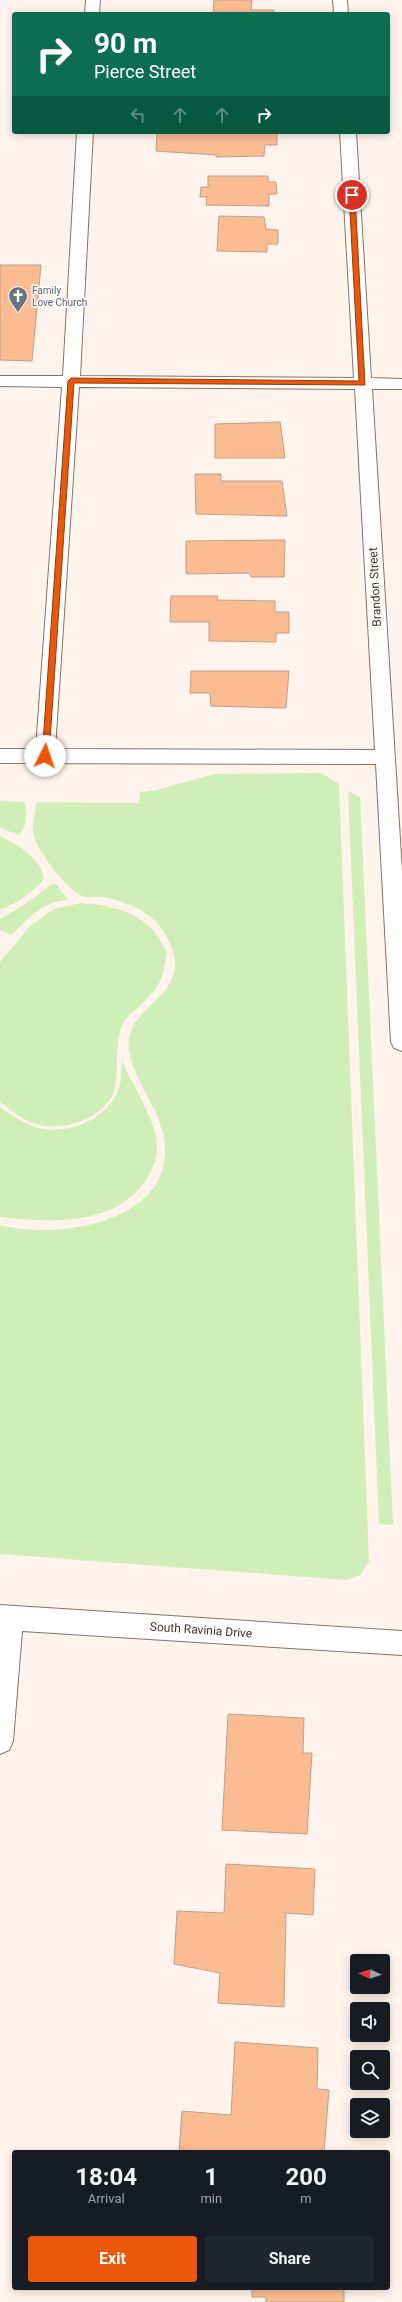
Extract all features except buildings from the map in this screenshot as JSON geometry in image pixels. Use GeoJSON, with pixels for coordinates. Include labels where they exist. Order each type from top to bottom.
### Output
{"type":"FeatureCollection","features":[{"type":"Feature","properties":{"kind":"street"},"geometry":{"type":"LineString","coordinates":[[92,12],[93,0]]}},
{"type":"Feature","properties":{"kind":"street"},"geometry":{"type":"LineString","coordinates":[[340,0],[341,12]]}},
{"type":"Feature","properties":{"kind":"street"},"geometry":{"type":"LineString","coordinates":[[45,756],[71,381],[85,134]]}},
{"type":"Feature","properties":{"kind":"street","name":"Brandon Street"},"geometry":{"type":"LineString","coordinates":[[348,134],[402,1042]]}},
{"type":"Feature","properties":{"kind":"street"},"geometry":{"type":"LineString","coordinates":[[0,381],[402,384]]}},
{"type":"Feature","properties":{"kind":"street"},"geometry":{"type":"LineString","coordinates":[[0,756],[385,757]]}},
{"type":"Feature","properties":{"kind":"street"},"geometry":{"type":"LineString","coordinates":[[0,1741],[6,1618]]}},
{"type":"Feature","properties":{"kind":"street","name":"South Ravinia Drive"},"geometry":{"type":"LineString","coordinates":[[6,1618],[402,1643]]}},
{"type":"Feature","properties":{"kind":"green space"},"geometry":{"type":"Polygon","coordinates":[[[321,773],[339,784],[369,1562],[360,1575],[346,1580],[0,1554],[0,1225],[24,1229],[51,1230],[80,1227],[107,1220],[131,1208],[150,1192],[162,1170],[165,1143],[157,1117],[132,1063],[129,1050],[129,1038],[134,1025],[142,1014],[162,994],[170,983],[175,970],[173,954],[165,934],[154,920],[138,909],[120,901],[102,897],[86,897],[79,894],[72,889],[56,872],[48,862],[34,836],[33,824],[36,804],[39,802],[139,803],[140,792],[157,790],[214,774],[321,773]]]}},
{"type":"Feature","properties":{"kind":"green space"},"geometry":{"type":"Polygon","coordinates":[[[348,791],[360,797],[393,1525],[379,1524],[348,791]]]}},
{"type":"Feature","properties":{"kind":"green space"},"geometry":{"type":"Polygon","coordinates":[[[0,801],[25,802],[25,824],[19,835],[0,828],[0,801]]]}},
{"type":"Feature","properties":{"kind":"green space"},"geometry":{"type":"Polygon","coordinates":[[[0,836],[27,852],[38,864],[44,878],[24,897],[0,910],[0,836]]]}},
{"type":"Feature","properties":{"kind":"green space"},"geometry":{"type":"Polygon","coordinates":[[[52,884],[57,885],[68,900],[59,901],[44,907],[30,917],[12,935],[0,930],[0,919],[25,904],[52,884]]]}},
{"type":"Feature","properties":{"kind":"green space"},"geometry":{"type":"Polygon","coordinates":[[[81,903],[111,907],[129,913],[146,923],[155,932],[167,952],[162,977],[152,994],[127,1018],[121,1028],[118,1045],[115,1088],[111,1098],[104,1107],[85,1120],[73,1124],[50,1126],[34,1124],[24,1119],[0,1102],[0,962],[30,926],[54,909],[81,903]]]}},
{"type":"Feature","properties":{"kind":"green space"},"geometry":{"type":"Polygon","coordinates":[[[122,1061],[153,1124],[157,1143],[157,1153],[154,1164],[138,1191],[122,1204],[104,1212],[84,1218],[41,1220],[0,1217],[0,1107],[38,1128],[50,1130],[62,1129],[86,1123],[106,1109],[114,1099],[120,1085],[122,1061]]]}},
{"type":"Feature","properties":{"kind":"place","name":"Family Love Church"},"geometry":{"type":"Point","coordinates":[18,313]}},
{"type":"Feature","properties":{"kind":"route"},"geometry":{"type":"LineString","coordinates":[[45,756],[71,381],[363,383],[352,195]]}}]}
